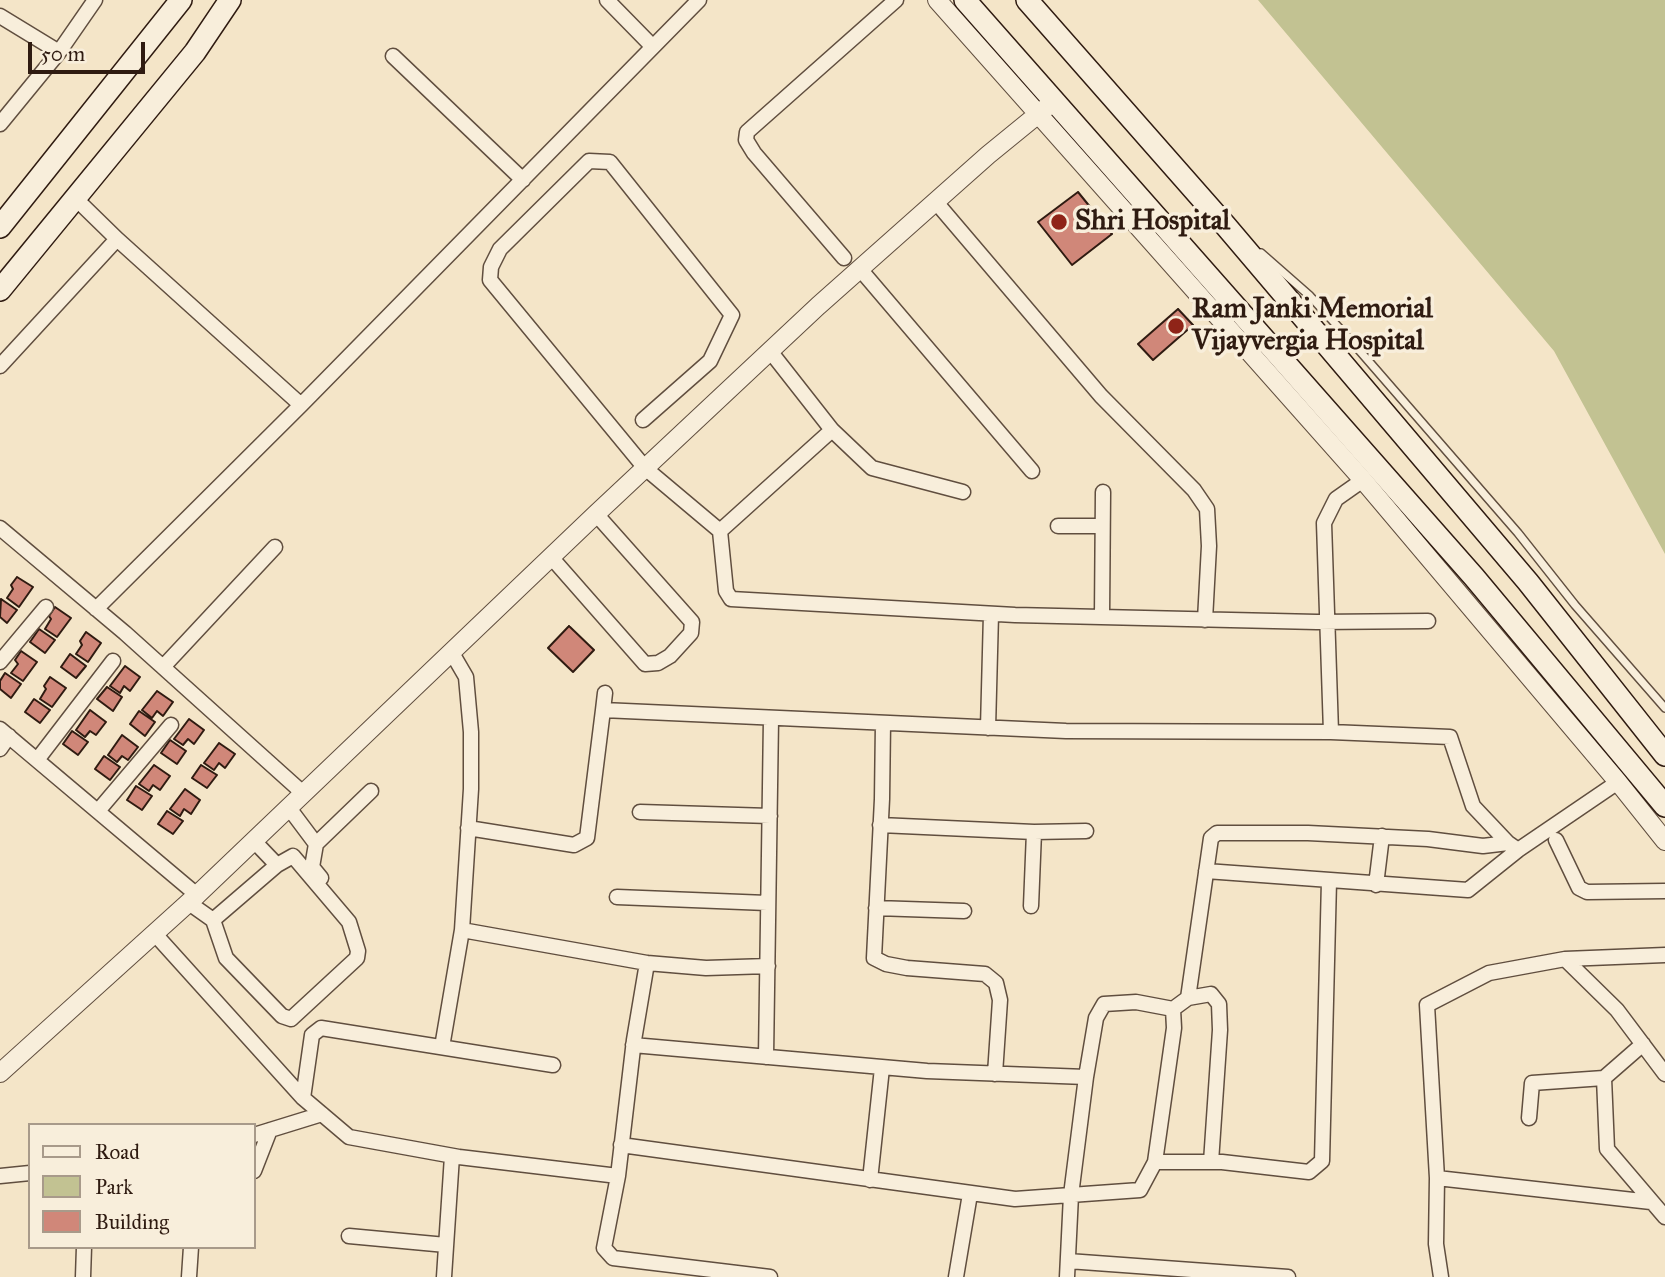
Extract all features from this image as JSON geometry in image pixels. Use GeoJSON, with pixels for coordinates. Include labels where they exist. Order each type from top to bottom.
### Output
{"type":"FeatureCollection","features":[{"type":"Feature","properties":{"kind":"main road"},"geometry":{"type":"LineString","coordinates":[[0,227],[181,0]]}},
{"type":"Feature","properties":{"kind":"main road"},"geometry":{"type":"LineString","coordinates":[[0,290],[195,52],[230,0]]}},
{"type":"Feature","properties":{"kind":"main road"},"geometry":{"type":"LineString","coordinates":[[965,0],[1046,108],[1370,474],[1474,578],[1627,776],[1665,806]]}},
{"type":"Feature","properties":{"kind":"main road"},"geometry":{"type":"LineString","coordinates":[[1027,0],[1225,225],[1528,582],[1665,755]]}},
{"type":"Feature","properties":{"kind":"street"},"geometry":{"type":"LineString","coordinates":[[0,124],[58,52],[95,0]]}},
{"type":"Feature","properties":{"kind":"street"},"geometry":{"type":"LineString","coordinates":[[607,0],[653,47]]}},
{"type":"Feature","properties":{"kind":"street"},"geometry":{"type":"LineString","coordinates":[[96,609],[301,405],[699,0]]}},
{"type":"Feature","properties":{"kind":"street"},"geometry":{"type":"LineString","coordinates":[[844,258],[754,153],[746,140],[747,132],[896,0]]}},
{"type":"Feature","properties":{"kind":"street"},"geometry":{"type":"LineString","coordinates":[[0,1073],[193,899],[770,351],[935,201],[1046,108],[937,0]]}},
{"type":"Feature","properties":{"kind":"street"},"geometry":{"type":"LineString","coordinates":[[0,16],[58,52]]}},
{"type":"Feature","properties":{"kind":"street"},"geometry":{"type":"LineString","coordinates":[[393,56],[523,180]]}},
{"type":"Feature","properties":{"kind":"street"},"geometry":{"type":"LineString","coordinates":[[643,420],[710,361],[732,316],[610,162],[589,161],[500,248],[491,267],[491,281],[645,468],[720,531],[726,591],[731,599],[991,614],[1328,622],[1428,621]]}},
{"type":"Feature","properties":{"kind":"street"},"geometry":{"type":"LineString","coordinates":[[75,198],[301,405]]}},
{"type":"Feature","properties":{"kind":"street"},"geometry":{"type":"LineString","coordinates":[[935,201],[1101,396],[1194,490],[1207,509],[1209,546],[1205,620]]}},
{"type":"Feature","properties":{"kind":"street"},"geometry":{"type":"LineString","coordinates":[[0,366],[117,239]]}},
{"type":"Feature","properties":{"kind":"street"},"geometry":{"type":"LineString","coordinates":[[860,269],[1032,471]]}},
{"type":"Feature","properties":{"kind":"street"},"geometry":{"type":"LineString","coordinates":[[770,351],[832,430],[872,468],[963,492]]}},
{"type":"Feature","properties":{"kind":"street"},"geometry":{"type":"LineString","coordinates":[[720,531],[832,430]]}},
{"type":"Feature","properties":{"kind":"street"},"geometry":{"type":"LineString","coordinates":[[1331,732],[1324,523],[1336,499],[1370,474]]}},
{"type":"Feature","properties":{"kind":"street"},"geometry":{"type":"LineString","coordinates":[[1102,616],[1103,492]]}},
{"type":"Feature","properties":{"kind":"street"},"geometry":{"type":"LineString","coordinates":[[551,557],[645,664],[658,663],[670,656],[691,633],[692,622],[596,514]]}},
{"type":"Feature","properties":{"kind":"street"},"geometry":{"type":"LineString","coordinates":[[1058,526],[1102,526]]}},
{"type":"Feature","properties":{"kind":"street"},"geometry":{"type":"LineString","coordinates":[[0,528],[163,667],[304,793]]}},
{"type":"Feature","properties":{"kind":"street"},"geometry":{"type":"LineString","coordinates":[[163,667],[275,547]]}},
{"type":"Feature","properties":{"kind":"street"},"geometry":{"type":"LineString","coordinates":[[0,662],[46,607]]}},
{"type":"Feature","properties":{"kind":"street"},"geometry":{"type":"LineString","coordinates":[[988,728],[991,614]]}},
{"type":"Feature","properties":{"kind":"street"},"geometry":{"type":"LineString","coordinates":[[442,1047],[461,930],[471,732],[466,677],[452,653]]}},
{"type":"Feature","properties":{"kind":"street"},"geometry":{"type":"LineString","coordinates":[[37,760],[113,661]]}},
{"type":"Feature","properties":{"kind":"street"},"geometry":{"type":"LineString","coordinates":[[468,828],[575,845],[587,838],[605,693]]}},
{"type":"Feature","properties":{"kind":"street"},"geometry":{"type":"LineString","coordinates":[[603,710],[1066,731],[1331,732],[1450,737],[1473,806],[1513,847]]}},
{"type":"Feature","properties":{"kind":"street"},"geometry":{"type":"LineString","coordinates":[[766,1057],[771,719]]}},
{"type":"Feature","properties":{"kind":"street"},"geometry":{"type":"LineString","coordinates":[[883,723],[874,958],[886,964],[907,968],[985,974],[996,983],[1000,1000],[995,1074]]}},
{"type":"Feature","properties":{"kind":"street"},"geometry":{"type":"LineString","coordinates":[[98,811],[172,725]]}},
{"type":"Feature","properties":{"kind":"street"},"geometry":{"type":"LineString","coordinates":[[0,749],[4,733],[98,811],[193,899],[213,920],[226,958],[282,1016],[291,1018],[357,958],[358,951],[349,922],[293,856],[277,865],[213,920]]}},
{"type":"Feature","properties":{"kind":"street"},"geometry":{"type":"LineString","coordinates":[[1206,871],[1468,890],[1513,847],[1627,776],[1665,841]]}},
{"type":"Feature","properties":{"kind":"street"},"geometry":{"type":"LineString","coordinates":[[364,935],[313,867],[316,844],[371,791]]}},
{"type":"Feature","properties":{"kind":"street"},"geometry":{"type":"LineString","coordinates":[[289,808],[316,844]]}},
{"type":"Feature","properties":{"kind":"street"},"geometry":{"type":"LineString","coordinates":[[640,812],[770,816]]}},
{"type":"Feature","properties":{"kind":"street"},"geometry":{"type":"LineString","coordinates":[[880,825],[1034,832],[1086,831]]}},
{"type":"Feature","properties":{"kind":"street"},"geometry":{"type":"LineString","coordinates":[[1031,906],[1034,832]]}},
{"type":"Feature","properties":{"kind":"street"},"geometry":{"type":"LineString","coordinates":[[1188,998],[1211,838],[1217,833],[1382,836],[1513,847]]}},
{"type":"Feature","properties":{"kind":"street"},"geometry":{"type":"LineString","coordinates":[[1376,884],[1382,836]]}},
{"type":"Feature","properties":{"kind":"street"},"geometry":{"type":"LineString","coordinates":[[1556,840],[1579,888],[1587,892],[1665,891]]}},
{"type":"Feature","properties":{"kind":"street"},"geometry":{"type":"LineString","coordinates":[[254,841],[277,865]]}},
{"type":"Feature","properties":{"kind":"street"},"geometry":{"type":"LineString","coordinates":[[1155,1162],[1212,1162],[1309,1172],[1322,1161],[1329,881]]}},
{"type":"Feature","properties":{"kind":"street"},"geometry":{"type":"LineString","coordinates":[[617,897],[767,903]]}},
{"type":"Feature","properties":{"kind":"street"},"geometry":{"type":"LineString","coordinates":[[876,908],[964,911]]}},
{"type":"Feature","properties":{"kind":"street"},"geometry":{"type":"LineString","coordinates":[[461,930],[648,963],[706,968],[768,966]]}},
{"type":"Feature","properties":{"kind":"street"},"geometry":{"type":"LineString","coordinates":[[154,933],[303,1098],[349,1137],[452,1156],[618,1177]]}},
{"type":"Feature","properties":{"kind":"street"},"geometry":{"type":"LineString","coordinates":[[1441,1277],[1436,1244],[1437,1178],[1427,1005],[1489,973],[1565,959],[1665,955]]}},
{"type":"Feature","properties":{"kind":"street"},"geometry":{"type":"LineString","coordinates":[[1565,959],[1617,1010],[1665,1074]]}},
{"type":"Feature","properties":{"kind":"street"},"geometry":{"type":"LineString","coordinates":[[648,963],[633,1045],[618,1177],[604,1248],[613,1258],[674,1272],[770,1277]]}},
{"type":"Feature","properties":{"kind":"street"},"geometry":{"type":"LineString","coordinates":[[1067,1277],[1071,1195],[1086,1077],[1096,1018],[1104,1004],[1136,1002],[1173,1009],[1188,998],[1211,994],[1219,1004],[1220,1030],[1212,1162]]}},
{"type":"Feature","properties":{"kind":"street"},"geometry":{"type":"LineString","coordinates":[[621,1145],[1015,1199],[1140,1190],[1155,1162],[1174,1028],[1173,1009]]}},
{"type":"Feature","properties":{"kind":"street"},"geometry":{"type":"LineString","coordinates":[[303,1098],[312,1035],[321,1028],[553,1065]]}},
{"type":"Feature","properties":{"kind":"street"},"geometry":{"type":"LineString","coordinates":[[1530,1118],[1532,1083],[1604,1078],[1643,1044]]}},
{"type":"Feature","properties":{"kind":"street"},"geometry":{"type":"LineString","coordinates":[[633,1045],[882,1068],[1086,1077]]}},
{"type":"Feature","properties":{"kind":"street"},"geometry":{"type":"LineString","coordinates":[[870,1180],[882,1068]]}},
{"type":"Feature","properties":{"kind":"street"},"geometry":{"type":"LineString","coordinates":[[1604,1078],[1607,1149],[1665,1217]]}},
{"type":"Feature","properties":{"kind":"street"},"geometry":{"type":"LineString","coordinates":[[256,1134],[322,1114]]}},
{"type":"Feature","properties":{"kind":"street"},"geometry":{"type":"LineString","coordinates":[[256,1166],[270,1130]]}},
{"type":"Feature","properties":{"kind":"street"},"geometry":{"type":"LineString","coordinates":[[444,1277],[452,1156]]}},
{"type":"Feature","properties":{"kind":"street"},"geometry":{"type":"LineString","coordinates":[[0,1176],[28,1173]]}},
{"type":"Feature","properties":{"kind":"street"},"geometry":{"type":"LineString","coordinates":[[1437,1178],[1651,1202]]}},
{"type":"Feature","properties":{"kind":"street"},"geometry":{"type":"LineString","coordinates":[[956,1277],[970,1194]]}},
{"type":"Feature","properties":{"kind":"street"},"geometry":{"type":"LineString","coordinates":[[349,1236],[446,1245]]}},
{"type":"Feature","properties":{"kind":"street"},"geometry":{"type":"LineString","coordinates":[[83,1277],[85,1249]]}},
{"type":"Feature","properties":{"kind":"street"},"geometry":{"type":"LineString","coordinates":[[189,1277],[191,1249]]}},
{"type":"Feature","properties":{"kind":"street"},"geometry":{"type":"LineString","coordinates":[[1068,1261],[1173,1273],[1288,1277]]}},
{"type":"Feature","properties":{"kind":"lane"},"geometry":{"type":"LineString","coordinates":[[1225,225],[1310,296],[1518,533],[1665,708]]}},
{"type":"Feature","properties":{"kind":"lane"},"geometry":{"type":"LineString","coordinates":[[1380,407],[1396,392]]}},
{"type":"Feature","properties":{"kind":"lane"},"geometry":{"type":"LineString","coordinates":[[1528,582],[1544,567]]}},
{"type":"Feature","properties":{"kind":"green space"},"geometry":{"type":"Polygon","coordinates":[[[1258,0],[1665,0],[1665,554],[1554,351],[1258,0]]]}},
{"type":"Feature","properties":{"kind":"building"},"geometry":{"type":"Polygon","coordinates":[[[1078,192],[1112,234],[1072,265],[1038,222],[1078,192]]]}},
{"type":"Feature","properties":{"kind":"building"},"geometry":{"type":"Polygon","coordinates":[[[1178,309],[1193,325],[1153,360],[1138,344],[1178,309]]]}},
{"type":"Feature","properties":{"kind":"building"},"geometry":{"type":"Polygon","coordinates":[[[17,577],[33,587],[19,607],[7,598],[17,577]]]}},
{"type":"Feature","properties":{"kind":"building"},"geometry":{"type":"Polygon","coordinates":[[[1,599],[17,610],[7,623],[0,617],[1,599]]]}},
{"type":"Feature","properties":{"kind":"building"},"geometry":{"type":"Polygon","coordinates":[[[55,607],[71,618],[57,637],[45,629],[55,607]]]}},
{"type":"Feature","properties":{"kind":"building"},"geometry":{"type":"Polygon","coordinates":[[[569,626],[594,650],[573,672],[548,648],[569,626]]]}},
{"type":"Feature","properties":{"kind":"building"},"geometry":{"type":"Polygon","coordinates":[[[39,629],[55,640],[45,653],[30,642],[39,629]]]}},
{"type":"Feature","properties":{"kind":"building"},"geometry":{"type":"Polygon","coordinates":[[[86,632],[101,643],[88,662],[76,654],[86,632]]]}},
{"type":"Feature","properties":{"kind":"building"},"geometry":{"type":"Polygon","coordinates":[[[21,651],[37,662],[23,681],[11,673],[18,664],[15,660],[21,651]]]}},
{"type":"Feature","properties":{"kind":"building"},"geometry":{"type":"Polygon","coordinates":[[[70,654],[86,666],[76,678],[61,667],[70,654]]]}},
{"type":"Feature","properties":{"kind":"building"},"geometry":{"type":"Polygon","coordinates":[[[125,666],[140,677],[130,691],[124,686],[120,693],[110,686],[125,666]]]}},
{"type":"Feature","properties":{"kind":"building"},"geometry":{"type":"Polygon","coordinates":[[[5,673],[21,684],[11,698],[0,689],[0,681],[5,673]]]}},
{"type":"Feature","properties":{"kind":"building"},"geometry":{"type":"Polygon","coordinates":[[[50,677],[66,688],[52,707],[40,699],[50,677]]]}},
{"type":"Feature","properties":{"kind":"building"},"geometry":{"type":"Polygon","coordinates":[[[107,687],[122,697],[113,711],[97,699],[107,687]]]}},
{"type":"Feature","properties":{"kind":"building"},"geometry":{"type":"Polygon","coordinates":[[[157,691],[173,702],[163,716],[157,711],[152,718],[142,710],[157,691]]]}},
{"type":"Feature","properties":{"kind":"building"},"geometry":{"type":"Polygon","coordinates":[[[34,699],[50,710],[40,723],[25,712],[34,699]]]}},
{"type":"Feature","properties":{"kind":"building"},"geometry":{"type":"Polygon","coordinates":[[[90,710],[106,722],[96,735],[90,731],[85,737],[76,730],[90,710]]]}},
{"type":"Feature","properties":{"kind":"building"},"geometry":{"type":"Polygon","coordinates":[[[139,711],[155,722],[145,736],[130,724],[139,711]]]}},
{"type":"Feature","properties":{"kind":"building"},"geometry":{"type":"Polygon","coordinates":[[[189,719],[204,730],[194,744],[188,739],[183,745],[174,739],[189,719]]]}},
{"type":"Feature","properties":{"kind":"building"},"geometry":{"type":"Polygon","coordinates":[[[72,731],[88,742],[78,755],[63,744],[72,731]]]}},
{"type":"Feature","properties":{"kind":"building"},"geometry":{"type":"Polygon","coordinates":[[[122,735],[138,747],[128,760],[122,756],[117,762],[108,755],[122,735]]]}},
{"type":"Feature","properties":{"kind":"building"},"geometry":{"type":"Polygon","coordinates":[[[170,740],[186,751],[177,764],[161,753],[170,740]]]}},
{"type":"Feature","properties":{"kind":"building"},"geometry":{"type":"Polygon","coordinates":[[[219,743],[235,754],[225,768],[219,763],[214,770],[204,763],[219,743]]]}},
{"type":"Feature","properties":{"kind":"building"},"geometry":{"type":"Polygon","coordinates":[[[104,756],[120,767],[110,780],[95,769],[104,756]]]}},
{"type":"Feature","properties":{"kind":"building"},"geometry":{"type":"Polygon","coordinates":[[[154,765],[170,776],[160,790],[153,785],[149,791],[139,784],[154,765]]]}},
{"type":"Feature","properties":{"kind":"building"},"geometry":{"type":"Polygon","coordinates":[[[201,765],[217,775],[207,788],[192,778],[201,765]]]}},
{"type":"Feature","properties":{"kind":"building"},"geometry":{"type":"Polygon","coordinates":[[[136,786],[152,796],[142,810],[127,800],[136,786]]]}},
{"type":"Feature","properties":{"kind":"building"},"geometry":{"type":"Polygon","coordinates":[[[185,789],[200,800],[191,814],[184,809],[180,816],[170,809],[185,789]]]}},
{"type":"Feature","properties":{"kind":"building"},"geometry":{"type":"Polygon","coordinates":[[[167,811],[183,821],[173,834],[158,824],[167,811]]]}},
{"type":"Feature","properties":{"kind":"place","name":"Shri Hospital"},"geometry":{"type":"Point","coordinates":[1059,222]}},
{"type":"Feature","properties":{"kind":"place","name":"Ram Janki Memorial Vijayvergia Hospital"},"geometry":{"type":"Point","coordinates":[1176,326]}}]}
